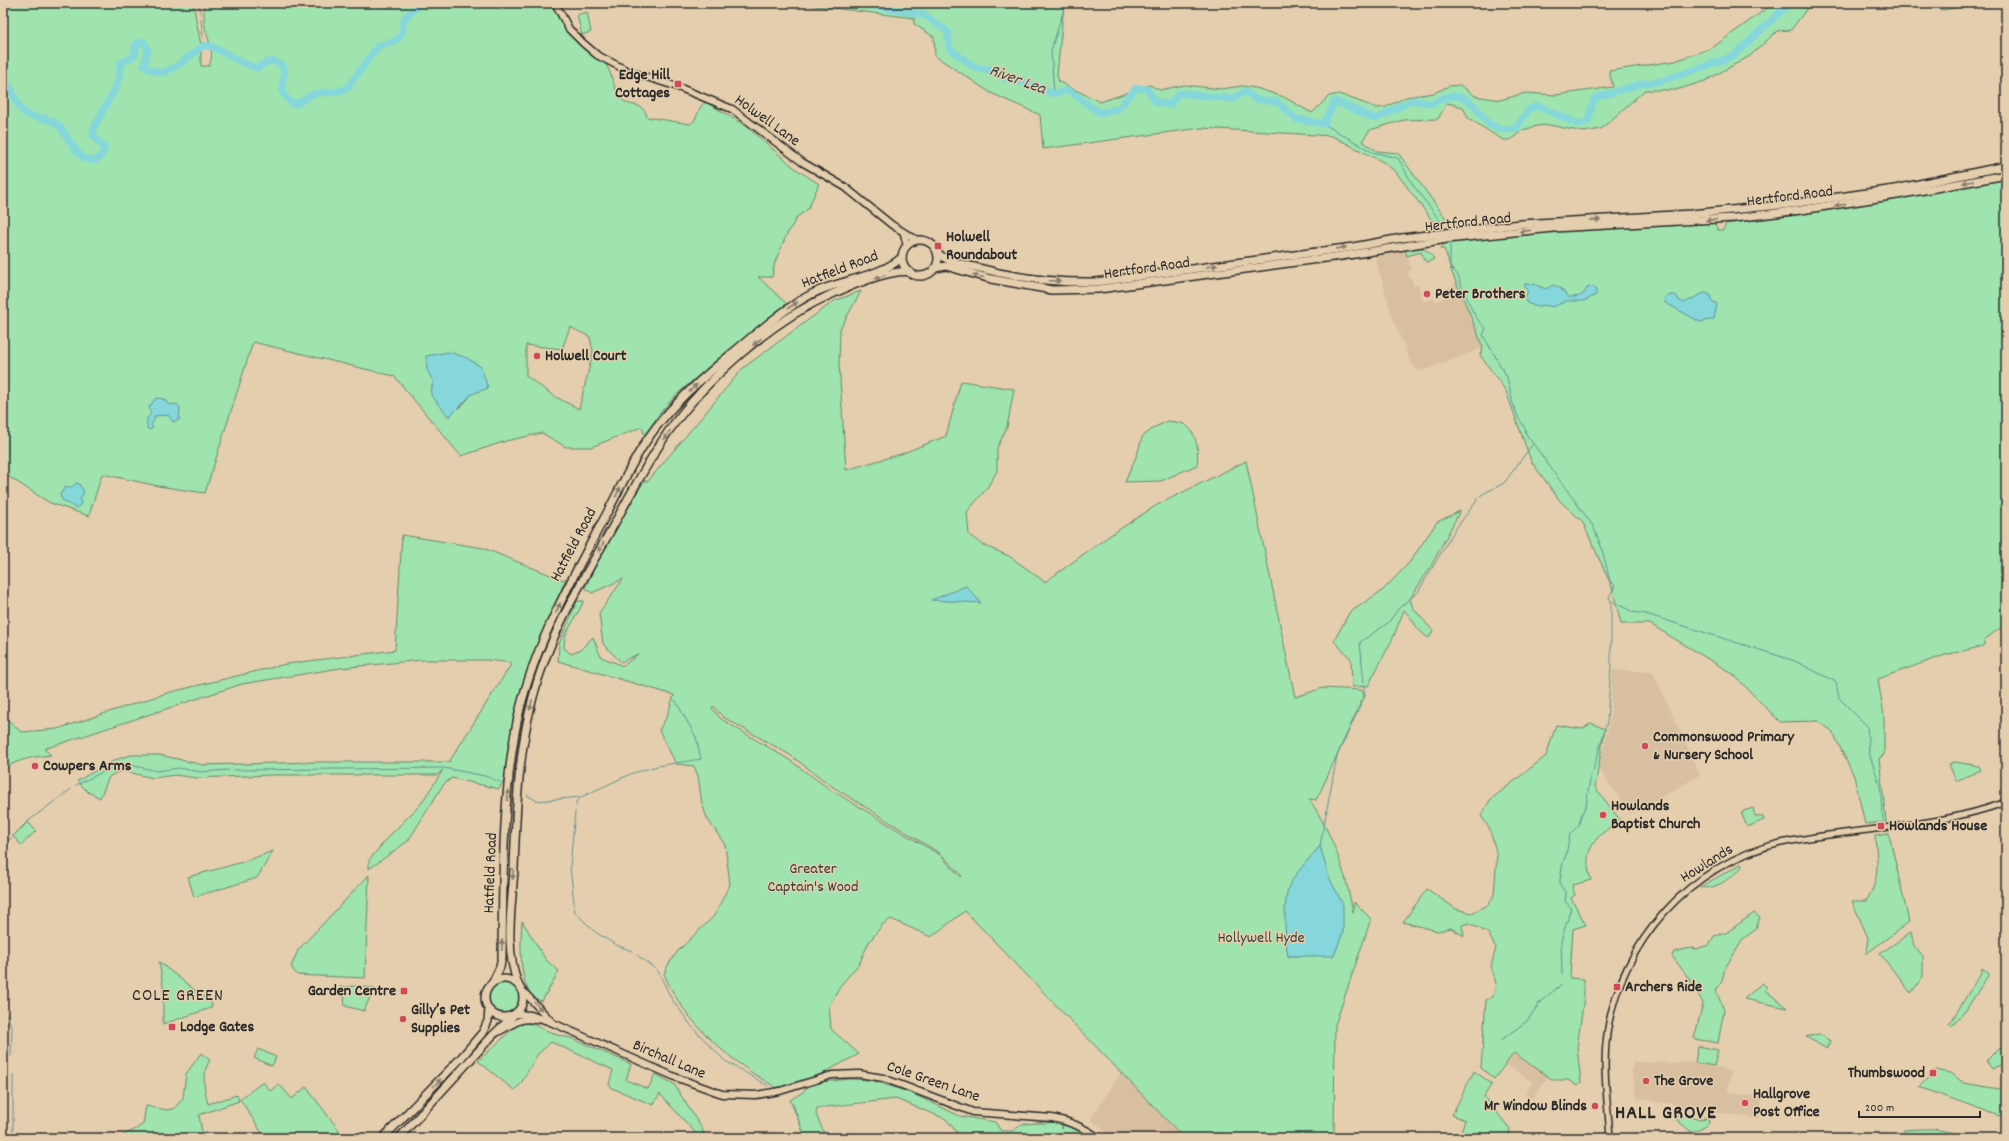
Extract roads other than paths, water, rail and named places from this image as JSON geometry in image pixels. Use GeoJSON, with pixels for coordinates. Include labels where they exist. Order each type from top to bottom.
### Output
{"type":"FeatureCollection","features":[{"type":"Feature","properties":{"kind":"highway","name":"Hertford Road"},"geometry":{"type":"LineString","coordinates":[[938,254],[945,259],[957,263],[1022,278],[1073,282],[1096,282],[1353,247],[1402,238],[1521,224],[1712,212],[1790,204],[1895,189],[2006,166]]}},
{"type":"Feature","properties":{"kind":"highway","name":"Hertford Road"},"geometry":{"type":"LineString","coordinates":[[935,268],[946,266],[991,279],[1052,290],[1099,289],[1355,254],[1447,239],[1554,228],[1691,222],[1786,212],[1883,198],[2006,175]]}},
{"type":"Feature","properties":{"kind":"highway"},"geometry":{"type":"LineString","coordinates":[[918,240],[930,242],[938,254],[938,260],[935,268],[924,275],[915,275],[910,272],[906,268],[902,257],[907,246],[918,240]]}},
{"type":"Feature","properties":{"kind":"highway","name":"Hatfield Road"},"geometry":{"type":"LineString","coordinates":[[493,982],[500,967],[502,957],[507,813],[512,758],[523,696],[541,643],[570,582],[637,457],[659,423],[671,409],[752,336],[794,304],[835,285],[892,266],[902,257]]}},
{"type":"Feature","properties":{"kind":"highway","name":"Hatfield Road"},"geometry":{"type":"LineString","coordinates":[[518,984],[511,967],[510,936],[517,787],[526,727],[549,646],[578,588],[658,448],[701,392],[764,336],[802,309],[851,287],[898,272],[910,272]]}},
{"type":"Feature","properties":{"kind":"highway"},"geometry":{"type":"LineString","coordinates":[[383,1138],[456,1063],[483,1032],[488,1021],[489,1010],[485,1000],[485,994],[493,982],[505,979],[518,984],[522,990],[524,1000],[520,1010],[493,1035],[445,1090],[399,1138]]}},
{"type":"Feature","properties":{"kind":"highway"},"geometry":{"type":"LineString","coordinates":[[489,1010],[502,1018],[514,1015]]}},
{"type":"Feature","properties":{"kind":"main road","name":"Holwell Lane"},"geometry":{"type":"LineString","coordinates":[[555,3],[569,28],[597,55],[628,71],[668,84],[732,109],[802,162],[845,187],[904,234],[918,240]]}},
{"type":"Feature","properties":{"kind":"main road"},"geometry":{"type":"LineString","coordinates":[[904,234],[907,246]]}},
{"type":"Feature","properties":{"kind":"main road","name":"Birchall Lane"},"geometry":{"type":"LineString","coordinates":[[522,990],[551,1023]]}},
{"type":"Feature","properties":{"kind":"main road","name":"Birchall Lane"},"geometry":{"type":"LineString","coordinates":[[514,1015],[535,1016],[704,1089],[722,1094],[739,1096],[756,1096],[780,1091]]}},
{"type":"Feature","properties":{"kind":"main road"},"geometry":{"type":"LineString","coordinates":[[493,1035],[522,1019],[551,1023]]}},
{"type":"Feature","properties":{"kind":"main road","name":"Cole Green Lane"},"geometry":{"type":"LineString","coordinates":[[780,1091],[832,1075],[870,1075],[896,1083],[973,1112],[1065,1120],[1099,1138]]}},
{"type":"Feature","properties":{"kind":"street","name":"Howlands"},"geometry":{"type":"LineString","coordinates":[[1610,1138],[1605,1060],[1607,1033],[1613,1005],[1623,975],[1633,954],[1656,922],[1679,898],[1716,870],[1760,849],[1806,839],[1951,818],[1982,811],[2006,802]]}},
{"type":"Feature","properties":{"kind":"water"},"geometry":{"type":"Polygon","coordinates":[[[1525,284],[1534,284],[1546,289],[1553,285],[1559,287],[1569,297],[1580,296],[1587,288],[1593,286],[1596,290],[1596,295],[1584,301],[1566,301],[1553,307],[1542,305],[1537,307],[1527,303],[1525,299],[1528,290],[1525,287],[1525,284]]]}},
{"type":"Feature","properties":{"kind":"water"},"geometry":{"type":"Polygon","coordinates":[[[1704,293],[1709,294],[1712,301],[1717,304],[1714,319],[1700,322],[1664,302],[1665,297],[1676,295],[1679,300],[1684,303],[1704,293]]]}},
{"type":"Feature","properties":{"kind":"water"},"geometry":{"type":"Polygon","coordinates":[[[449,352],[467,358],[481,367],[488,388],[472,394],[449,417],[431,395],[433,381],[427,370],[426,356],[449,352]]]}},
{"type":"Feature","properties":{"kind":"water"},"geometry":{"type":"Polygon","coordinates":[[[156,398],[164,399],[169,405],[177,404],[180,408],[179,420],[173,422],[168,415],[154,416],[154,421],[151,424],[153,428],[149,430],[147,428],[147,418],[151,414],[149,407],[156,398]]]}},
{"type":"Feature","properties":{"kind":"water"},"geometry":{"type":"Polygon","coordinates":[[[76,483],[79,484],[84,492],[80,499],[81,504],[76,508],[62,500],[60,495],[64,488],[72,487],[76,483]]]}},
{"type":"Feature","properties":{"kind":"water"},"geometry":{"type":"Polygon","coordinates":[[[966,586],[981,603],[931,600],[966,586]]]}},
{"type":"Feature","properties":{"kind":"water"},"geometry":{"type":"Polygon","coordinates":[[[1320,846],[1329,877],[1343,905],[1343,932],[1334,956],[1288,956],[1285,907],[1288,889],[1291,882],[1320,846]]]}},
{"type":"Feature","properties":{"kind":"waterway"},"geometry":{"type":"LineString","coordinates":[[199,3],[204,45]]}},
{"type":"Feature","properties":{"kind":"waterway","name":"River Lea"},"geometry":{"type":"LineString","coordinates":[[3,80],[11,89],[22,111],[33,117],[47,119],[55,123],[59,126],[79,154],[89,160],[95,160],[99,158],[104,148],[93,135],[94,129],[117,83],[120,72],[120,63],[131,58],[136,53],[135,46],[138,42],[144,42],[148,51],[144,65],[149,69],[163,73],[178,65],[204,45],[218,49],[244,64],[258,68],[264,63],[273,61],[280,64],[284,70],[283,92],[293,104],[300,102],[313,94],[321,92],[334,92],[347,88],[378,46],[392,42],[399,38],[402,33],[404,18],[422,3]]}},
{"type":"Feature","properties":{"kind":"waterway","name":"River Lea"},"geometry":{"type":"LineString","coordinates":[[857,3],[925,15],[948,32],[949,48],[974,67],[991,70],[1006,79],[1028,83],[1054,94],[1068,90],[1100,113],[1118,109],[1136,88],[1147,89],[1156,102],[1169,105],[1179,93],[1233,99],[1245,91],[1255,99],[1277,102],[1296,119],[1324,124],[1335,101],[1376,119],[1412,100],[1432,104],[1449,96],[1458,96],[1467,100],[1474,106],[1490,125],[1503,129],[1516,128],[1529,109],[1538,106],[1578,124],[1588,121],[1594,99],[1598,97],[1640,84],[1661,81],[1721,61],[1734,55],[1790,3]]}},
{"type":"Feature","properties":{"kind":"waterway"},"geometry":{"type":"LineString","coordinates":[[1054,94],[1051,50],[1066,3]]}},
{"type":"Feature","properties":{"kind":"waterway"},"geometry":{"type":"LineString","coordinates":[[1928,3],[1935,3]]}},
{"type":"Feature","properties":{"kind":"waterway"},"geometry":{"type":"LineString","coordinates":[[1324,124],[1372,152],[1398,158],[1413,185],[1441,222]]}},
{"type":"Feature","properties":{"kind":"waterway"},"geometry":{"type":"LineString","coordinates":[[1450,244],[1450,266],[1459,277],[1460,284],[1474,314],[1486,328],[1483,335],[1507,377],[1513,404],[1519,419],[1525,428],[1526,434],[1593,526],[1602,549],[1610,581],[1615,586],[1609,597],[1611,601],[1611,666],[1607,722],[1593,771]]}},
{"type":"Feature","properties":{"kind":"waterway"},"geometry":{"type":"LineString","coordinates":[[1320,846],[1337,756],[1365,696],[1360,642],[1388,623],[1399,608],[1418,592],[1454,531],[1481,495],[1504,483],[1532,445]]}},
{"type":"Feature","properties":{"kind":"waterway"},"geometry":{"type":"LineString","coordinates":[[1611,601],[1633,612],[1646,614],[1795,661],[1836,682],[1839,698],[1867,726],[1869,753],[1880,785],[1883,820]]}},
{"type":"Feature","properties":{"kind":"waterway"},"geometry":{"type":"LineString","coordinates":[[581,797],[633,773],[657,766],[701,759],[696,737],[675,700]]}},
{"type":"Feature","properties":{"kind":"waterway"},"geometry":{"type":"LineString","coordinates":[[76,785],[117,765],[126,764],[157,771],[179,768],[201,772],[229,770]]}},
{"type":"Feature","properties":{"kind":"waterway"},"geometry":{"type":"LineString","coordinates":[[234,770],[444,768],[485,776],[500,782]]}},
{"type":"Feature","properties":{"kind":"waterway"},"geometry":{"type":"LineString","coordinates":[[1562,974],[1561,941],[1571,908],[1565,901],[1566,893],[1560,885],[1560,880],[1570,834],[1579,825],[1586,805],[1591,773]]}},
{"type":"Feature","properties":{"kind":"waterway"},"geometry":{"type":"LineString","coordinates":[[3,846],[27,822],[71,789]]}},
{"type":"Feature","properties":{"kind":"waterway"},"geometry":{"type":"LineString","coordinates":[[527,795],[537,801],[581,797],[576,802],[576,806]]}},
{"type":"Feature","properties":{"kind":"waterway"},"geometry":{"type":"LineString","coordinates":[[575,812],[570,866],[575,912],[595,932],[616,945],[632,951]]}},
{"type":"Feature","properties":{"kind":"waterway"},"geometry":{"type":"LineString","coordinates":[[637,955],[658,971],[671,998],[693,1028],[724,1060],[768,1086]]}},
{"type":"Feature","properties":{"kind":"waterway"},"geometry":{"type":"LineString","coordinates":[[1501,1040],[1527,1021],[1541,1001],[1562,984]]}},
{"type":"Feature","properties":{"kind":"waterway"},"geometry":{"type":"LineString","coordinates":[[3,1007],[12,1027],[11,1056]]}},
{"type":"Feature","properties":{"kind":"waterway"},"geometry":{"type":"LineString","coordinates":[[13,1075],[13,1138]]}},
{"type":"Feature","properties":{"kind":"waterway"},"geometry":{"type":"LineString","coordinates":[[793,1104],[805,1138]]}},
{"type":"Feature","properties":{"kind":"place","name":"Edge Hill Cottages"},"geometry":{"type":"Point","coordinates":[678,84]}},
{"type":"Feature","properties":{"kind":"place","name":"Holwell Roundabout"},"geometry":{"type":"Point","coordinates":[938,246]}},
{"type":"Feature","properties":{"kind":"place","name":"Peter Brothers"},"geometry":{"type":"Point","coordinates":[1427,294]}},
{"type":"Feature","properties":{"kind":"place","name":"Holwell Court"},"geometry":{"type":"Point","coordinates":[537,356]}},
{"type":"Feature","properties":{"kind":"place","name":"Commonswood Primary & Nursery School"},"geometry":{"type":"Point","coordinates":[1645,746]}},
{"type":"Feature","properties":{"kind":"place","name":"Cowpers Arms"},"geometry":{"type":"Point","coordinates":[35,766]}},
{"type":"Feature","properties":{"kind":"place","name":"Howlands Baptist Church"},"geometry":{"type":"Point","coordinates":[1603,815]}},
{"type":"Feature","properties":{"kind":"place","name":"Howlands House"},"geometry":{"type":"Point","coordinates":[1881,826]}},
{"type":"Feature","properties":{"kind":"place","name":"Archers Ride"},"geometry":{"type":"Point","coordinates":[1617,987]}},
{"type":"Feature","properties":{"kind":"place","name":"Garden Centre"},"geometry":{"type":"Point","coordinates":[404,991]}},
{"type":"Feature","properties":{"kind":"place","name":"Gilly’s Pet Supplies"},"geometry":{"type":"Point","coordinates":[403,1019]}},
{"type":"Feature","properties":{"kind":"place","name":"Lodge Gates"},"geometry":{"type":"Point","coordinates":[172,1027]}},
{"type":"Feature","properties":{"kind":"place","name":"Thumbswood"},"geometry":{"type":"Point","coordinates":[1933,1073]}},
{"type":"Feature","properties":{"kind":"place","name":"The Grove"},"geometry":{"type":"Point","coordinates":[1646,1081]}},
{"type":"Feature","properties":{"kind":"place","name":"Hallgrove Post Office"},"geometry":{"type":"Point","coordinates":[1745,1103]}},
{"type":"Feature","properties":{"kind":"place","name":"Mr Window Blinds"},"geometry":{"type":"Point","coordinates":[1595,1106]}},
{"type":"Feature","properties":{"kind":"district","name":"COLE GREEN"},"geometry":{"type":"Point","coordinates":[178,996]}},
{"type":"Feature","properties":{"kind":"district","name":"HALL GROVE"},"geometry":{"type":"Point","coordinates":[1666,1114]}},
{"type":"Feature","properties":{"kind":"park label","name":"Greater Captain's Wood"},"geometry":{"type":"Point","coordinates":[813,878]}},
{"type":"Feature","properties":{"kind":"park label","name":"Hollywell Hyde"},"geometry":{"type":"Point","coordinates":[1261,938]}}]}
